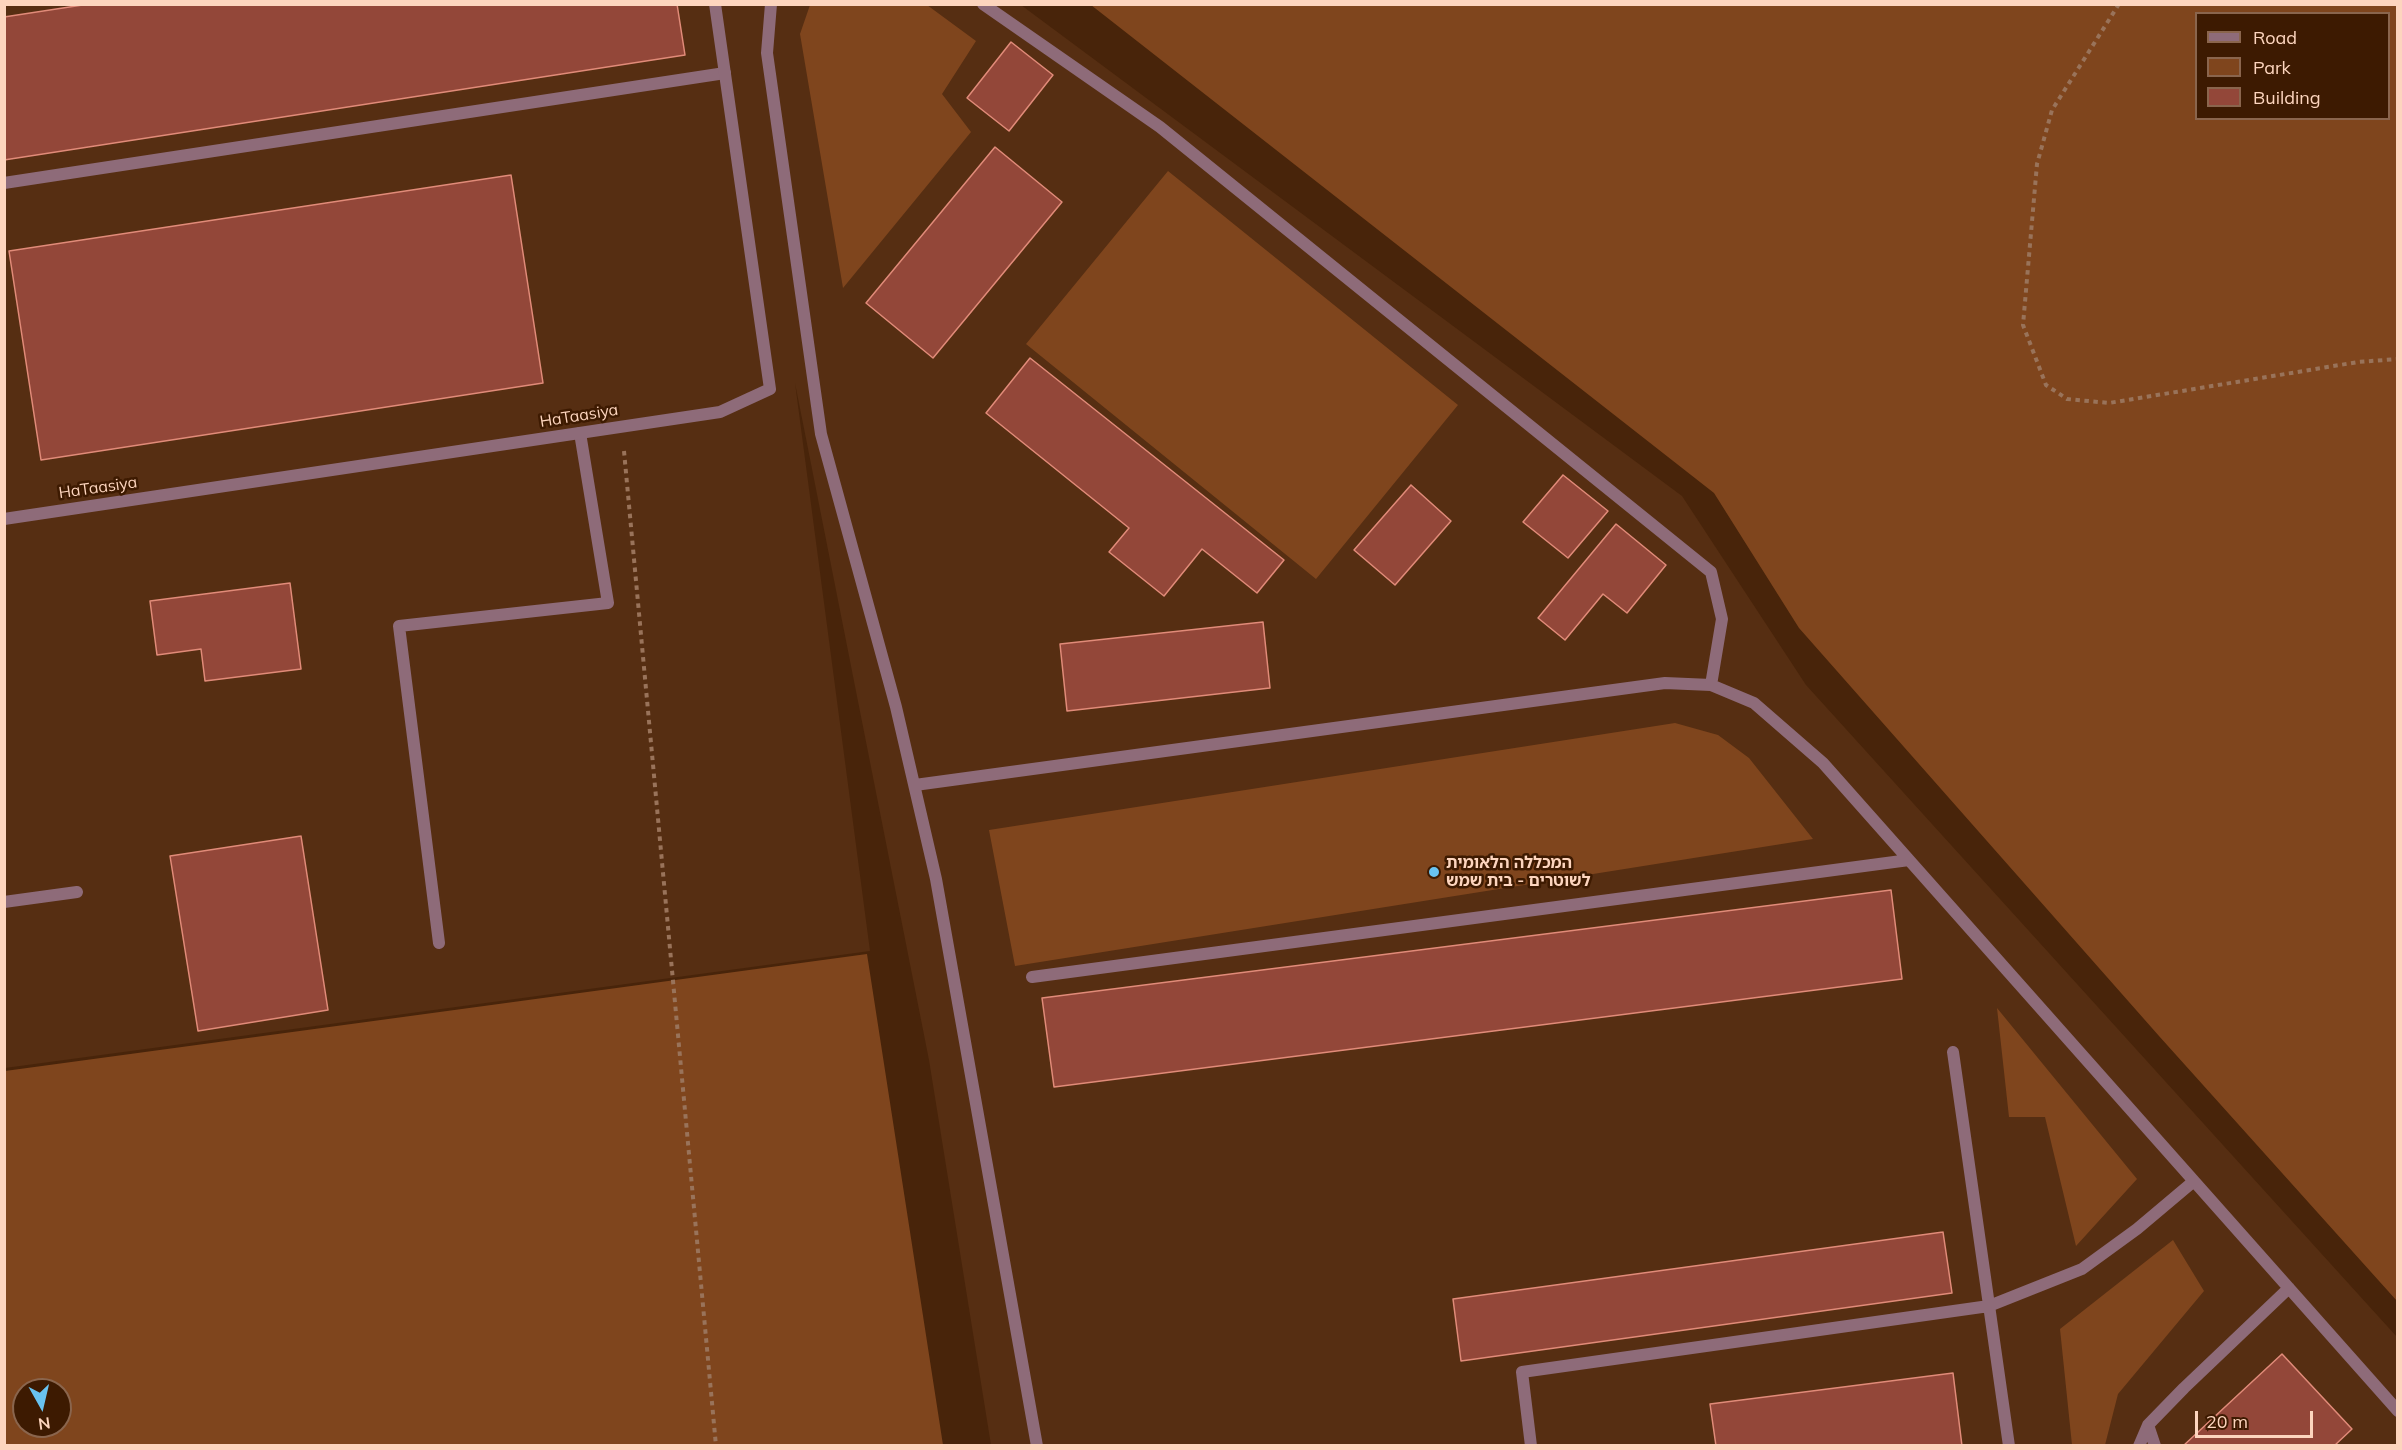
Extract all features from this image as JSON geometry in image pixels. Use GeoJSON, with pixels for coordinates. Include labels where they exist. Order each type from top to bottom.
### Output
{"type":"FeatureCollection","features":[{"type":"Feature","properties":{"kind":"street","name":"HaTaasiya"},"geometry":{"type":"LineString","coordinates":[[4,519],[720,412],[770,389],[715,4]]}},
{"type":"Feature","properties":{"kind":"street"},"geometry":{"type":"LineString","coordinates":[[771,4],[767,53],[821,434],[896,707],[936,879],[1036,1446]]}},
{"type":"Feature","properties":{"kind":"street"},"geometry":{"type":"LineString","coordinates":[[983,4],[1160,127],[1711,572],[1722,619],[1711,686]]}},
{"type":"Feature","properties":{"kind":"street"},"geometry":{"type":"LineString","coordinates":[[4,183],[725,73]]}},
{"type":"Feature","properties":{"kind":"street"},"geometry":{"type":"LineString","coordinates":[[439,943],[399,626],[608,603],[580,433]]}},
{"type":"Feature","properties":{"kind":"street"},"geometry":{"type":"LineString","coordinates":[[915,785],[1665,683],[1711,686],[1754,703],[1823,763],[2397,1411]]}},
{"type":"Feature","properties":{"kind":"street"},"geometry":{"type":"LineString","coordinates":[[1032,977],[1909,860]]}},
{"type":"Feature","properties":{"kind":"street"},"geometry":{"type":"LineString","coordinates":[[4,902],[77,892]]}},
{"type":"Feature","properties":{"kind":"street"},"geometry":{"type":"LineString","coordinates":[[1953,1052],[2008,1446]]}},
{"type":"Feature","properties":{"kind":"street"},"geometry":{"type":"LineString","coordinates":[[1531,1446],[1522,1371],[1989,1306],[2082,1269],[2194,1181]]}},
{"type":"Feature","properties":{"kind":"street"},"geometry":{"type":"LineString","coordinates":[[2139,1446],[2148,1425],[2289,1288]]}},
{"type":"Feature","properties":{"kind":"street"},"geometry":{"type":"LineString","coordinates":[[2148,1425],[2154,1446]]}},
{"type":"Feature","properties":{"kind":"path"},"geometry":{"type":"LineString","coordinates":[[2119,4],[2052,110],[2037,164],[2023,326],[2046,386],[2067,399],[2109,403],[2358,362],[2397,359]]}},
{"type":"Feature","properties":{"kind":"path"},"geometry":{"type":"LineString","coordinates":[[622,426],[716,1446]]}},
{"type":"Feature","properties":{"kind":"shaded area","name":"המכללה הלאומית לשוטרים - בית שמש"},"geometry":{"type":"Polygon","coordinates":[[[4,5],[1021,5],[1682,496],[1806,685],[2397,1337],[2397,1445],[991,1445],[929,1060],[795,383],[870,951],[5,1068],[4,5]]]}},
{"type":"Feature","properties":{"kind":"green space"},"geometry":{"type":"Polygon","coordinates":[[[810,5],[927,5],[976,41],[942,94],[971,132],[843,288],[800,34],[810,5]]]}},
{"type":"Feature","properties":{"kind":"green space"},"geometry":{"type":"Polygon","coordinates":[[[1091,5],[2397,5],[2397,1301],[2159,1036],[1799,628],[1714,493],[1091,5]]]}},
{"type":"Feature","properties":{"kind":"green space"},"geometry":{"type":"Polygon","coordinates":[[[1168,171],[1458,405],[1316,579],[1026,344],[1168,171]]]}},
{"type":"Feature","properties":{"kind":"green space"},"geometry":{"type":"Polygon","coordinates":[[[1675,723],[1718,735],[1749,758],[1813,839],[1015,966],[989,830],[1675,723]]]}},
{"type":"Feature","properties":{"kind":"green space"},"geometry":{"type":"Polygon","coordinates":[[[867,954],[943,1445],[5,1445],[5,1071],[867,954]]]}},
{"type":"Feature","properties":{"kind":"green space"},"geometry":{"type":"Polygon","coordinates":[[[1997,1008],[2137,1179],[2076,1246],[2045,1117],[2009,1117],[1997,1008]]]}},
{"type":"Feature","properties":{"kind":"green space"},"geometry":{"type":"Polygon","coordinates":[[[2173,1240],[2204,1291],[2118,1394],[2105,1445],[2072,1445],[2060,1329],[2173,1240]]]}},
{"type":"Feature","properties":{"kind":"building"},"geometry":{"type":"Polygon","coordinates":[[[89,4],[677,4],[685,55],[4,160],[4,17],[89,4]]]}},
{"type":"Feature","properties":{"kind":"building"},"geometry":{"type":"Polygon","coordinates":[[[1011,42],[1053,75],[1009,131],[967,98],[1011,42]]]}},
{"type":"Feature","properties":{"kind":"building"},"geometry":{"type":"Polygon","coordinates":[[[995,147],[1062,202],[933,358],[866,303],[995,147]]]}},
{"type":"Feature","properties":{"kind":"building"},"geometry":{"type":"Polygon","coordinates":[[[511,175],[543,383],[41,460],[9,251],[511,175]]]}},
{"type":"Feature","properties":{"kind":"building"},"geometry":{"type":"Polygon","coordinates":[[[1030,358],[1284,560],[1257,593],[1202,549],[1164,596],[1109,552],[1129,528],[986,413],[1030,358]]]}},
{"type":"Feature","properties":{"kind":"building"},"geometry":{"type":"Polygon","coordinates":[[[1563,475],[1608,511],[1568,558],[1523,522],[1563,475]]]}},
{"type":"Feature","properties":{"kind":"building"},"geometry":{"type":"Polygon","coordinates":[[[1411,485],[1451,521],[1395,585],[1354,550],[1411,485]]]}},
{"type":"Feature","properties":{"kind":"building"},"geometry":{"type":"Polygon","coordinates":[[[1616,524],[1666,565],[1627,613],[1603,594],[1565,640],[1538,618],[1616,524]]]}},
{"type":"Feature","properties":{"kind":"building"},"geometry":{"type":"Polygon","coordinates":[[[290,583],[301,669],[205,681],[201,649],[157,655],[150,601],[290,583]]]}},
{"type":"Feature","properties":{"kind":"building"},"geometry":{"type":"Polygon","coordinates":[[[1263,622],[1270,688],[1067,711],[1060,644],[1263,622]]]}},
{"type":"Feature","properties":{"kind":"building"},"geometry":{"type":"Polygon","coordinates":[[[301,836],[328,1010],[198,1031],[170,856],[301,836]]]}},
{"type":"Feature","properties":{"kind":"building"},"geometry":{"type":"Polygon","coordinates":[[[1891,890],[1902,979],[1054,1087],[1042,998],[1891,890]]]}},
{"type":"Feature","properties":{"kind":"building"},"geometry":{"type":"Polygon","coordinates":[[[1943,1232],[1952,1293],[1461,1361],[1453,1299],[1943,1232]]]}},
{"type":"Feature","properties":{"kind":"building"},"geometry":{"type":"Polygon","coordinates":[[[2282,1354],[2352,1429],[2334,1446],[2183,1446],[2282,1354]]]}},
{"type":"Feature","properties":{"kind":"building"},"geometry":{"type":"Polygon","coordinates":[[[1953,1373],[1962,1446],[1716,1446],[1710,1404],[1953,1373]]]}},
{"type":"Feature","properties":{"kind":"place","name":"המכללה הלאומית לשוטרים - בית שמש"},"geometry":{"type":"Point","coordinates":[1434,872]}}]}
